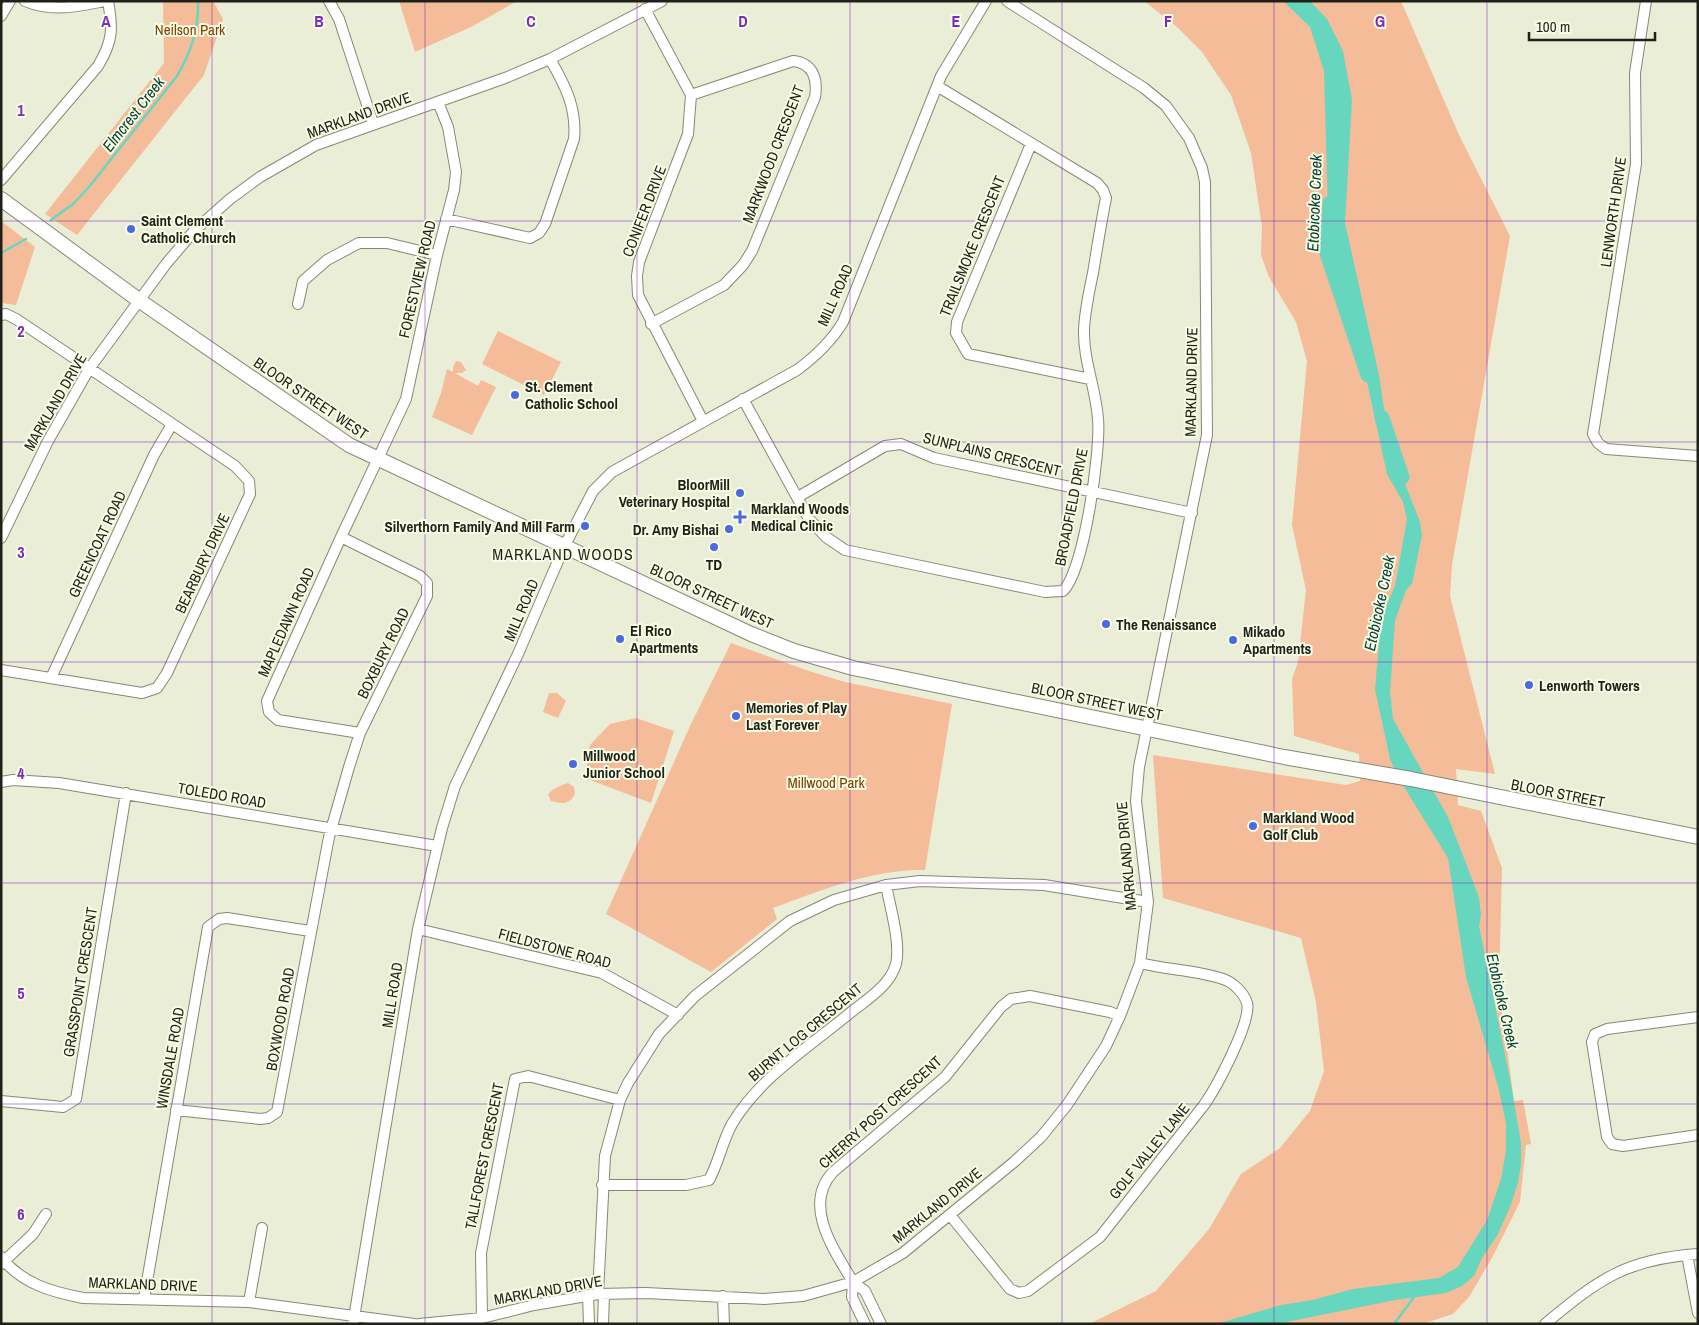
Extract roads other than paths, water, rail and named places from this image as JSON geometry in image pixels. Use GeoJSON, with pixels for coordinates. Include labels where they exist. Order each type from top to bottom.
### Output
{"type":"FeatureCollection","features":[{"type":"Feature","properties":{"kind":"main road","name":"BLOOR STREET WEST"},"geometry":{"type":"LineString","coordinates":[[1,199],[140,301],[325,430],[377,459],[751,634],[802,654],[853,668],[1344,768],[1412,779]]}},
{"type":"Feature","properties":{"kind":"main road","name":"BLOOR STREET"},"geometry":{"type":"LineString","coordinates":[[1412,779],[1473,793],[1698,836]]}},
{"type":"Feature","properties":{"kind":"street"},"geometry":{"type":"LineString","coordinates":[[1,16],[10,1]]}},
{"type":"Feature","properties":{"kind":"street"},"geometry":{"type":"LineString","coordinates":[[24,1],[39,6],[60,8],[104,1]]}},
{"type":"Feature","properties":{"kind":"street"},"geometry":{"type":"LineString","coordinates":[[1,180],[98,66],[106,53],[113,28],[108,1]]}},
{"type":"Feature","properties":{"kind":"street"},"geometry":{"type":"LineString","coordinates":[[329,1],[339,19],[373,123]]}},
{"type":"Feature","properties":{"kind":"street","name":"MARKLAND DRIVE"},"geometry":{"type":"LineString","coordinates":[[1,538],[48,441],[89,369],[166,264],[194,231],[230,198],[302,152],[373,123],[473,91],[550,59],[662,1]]}},
{"type":"Feature","properties":{"kind":"street","name":"MILL ROAD"},"geometry":{"type":"LineString","coordinates":[[354,1320],[418,929],[437,846],[455,786],[518,654],[564,547],[593,491],[612,472],[813,359],[836,334],[843,322],[937,86],[947,64],[986,1]]}},
{"type":"Feature","properties":{"kind":"street","name":"MARKLAND DRIVE"},"geometry":{"type":"LineString","coordinates":[[419,1324],[482,1318],[534,1305],[597,1295],[646,1293],[790,1298],[822,1292],[852,1282],[897,1257],[1014,1162],[1041,1137],[1067,1104],[1106,1046],[1120,1016],[1140,962],[1148,902],[1136,791],[1141,754],[1207,435],[1205,192],[1198,157],[1189,138],[1166,106],[1144,88],[1007,1]]}},
{"type":"Feature","properties":{"kind":"street","name":"LENWORTH DRIVE"},"geometry":{"type":"LineString","coordinates":[[1646,1],[1635,73],[1636,164],[1593,427],[1596,440],[1606,449],[1698,456]]}},
{"type":"Feature","properties":{"kind":"street"},"geometry":{"type":"LineString","coordinates":[[645,9],[691,95]]}},
{"type":"Feature","properties":{"kind":"street"},"geometry":{"type":"LineString","coordinates":[[446,219],[530,238],[539,232],[545,224],[574,139],[575,125],[570,98],[550,59]]}},
{"type":"Feature","properties":{"kind":"street","name":"MARKWOOD CRESCENT"},"geometry":{"type":"LineString","coordinates":[[651,324],[724,284],[752,251],[815,97],[816,78],[810,68],[801,62],[793,61],[691,95]]}},
{"type":"Feature","properties":{"kind":"street","name":"BROADFIELD DRIVE"},"geometry":{"type":"LineString","coordinates":[[743,400],[809,519],[819,530],[845,550],[1053,592],[1062,591],[1071,581],[1092,493],[1099,444],[1098,418],[1090,379],[1084,331],[1086,302],[1106,198],[1103,190],[1097,183],[937,86]]}},
{"type":"Feature","properties":{"kind":"street","name":"CONIFER DRIVE"},"geometry":{"type":"LineString","coordinates":[[691,95],[688,134],[640,262],[637,276],[638,295],[651,324],[703,421]]}},
{"type":"Feature","properties":{"kind":"street","name":"FORESTVIEW ROAD"},"geometry":{"type":"LineString","coordinates":[[377,459],[406,399],[437,255],[454,190],[456,172],[448,127],[438,102]]}},
{"type":"Feature","properties":{"kind":"street","name":"TRAILSMOKE CRESCENT"},"geometry":{"type":"LineString","coordinates":[[1031,144],[957,322],[956,333],[968,354],[1090,379]]}},
{"type":"Feature","properties":{"kind":"street"},"geometry":{"type":"LineString","coordinates":[[298,304],[303,281],[328,260],[360,242],[387,243],[437,255]]}},
{"type":"Feature","properties":{"kind":"street","name":"BEARBURY DRIVE"},"geometry":{"type":"LineString","coordinates":[[1,315],[6,314],[16,319],[241,471],[249,481],[250,494],[167,673],[157,688],[142,693],[1,670]]}},
{"type":"Feature","properties":{"kind":"street","name":"GREENCOAT ROAD"},"geometry":{"type":"LineString","coordinates":[[51,678],[154,455],[172,424]]}},
{"type":"Feature","properties":{"kind":"street","name":"SUNPLAINS CRESCENT"},"geometry":{"type":"LineString","coordinates":[[798,497],[892,444],[901,444],[934,458],[1192,513]]}},
{"type":"Feature","properties":{"kind":"street","name":"MAPLEDAWN ROAD"},"geometry":{"type":"LineString","coordinates":[[360,733],[278,720],[267,706],[272,690],[377,459]]}},
{"type":"Feature","properties":{"kind":"street","name":"BOXBURY ROAD"},"geometry":{"type":"LineString","coordinates":[[331,830],[360,733],[423,606],[428,587],[425,580],[415,572],[341,537]]}},
{"type":"Feature","properties":{"kind":"street","name":"TOLEDO ROAD"},"geometry":{"type":"LineString","coordinates":[[1,782],[34,780],[126,793],[331,830],[437,846]]}},
{"type":"Feature","properties":{"kind":"street","name":"GRASSPOINT CRESCENT"},"geometry":{"type":"LineString","coordinates":[[1,1101],[63,1107],[76,1099],[126,793]]}},
{"type":"Feature","properties":{"kind":"street","name":"BOXWOOD ROAD"},"geometry":{"type":"LineString","coordinates":[[176,1110],[260,1119],[268,1118],[278,1112],[310,930],[331,830]]}},
{"type":"Feature","properties":{"kind":"street"},"geometry":{"type":"LineString","coordinates":[[589,1324],[597,1295],[604,1156],[620,1100],[628,1083],[660,1034],[695,996],[790,921],[834,900],[886,885],[920,881],[1044,884],[1148,902]]}},
{"type":"Feature","properties":{"kind":"street","name":"BURNT LOG CRESCENT"},"geometry":{"type":"LineString","coordinates":[[602,1185],[686,1185],[709,1180],[720,1158],[724,1141],[731,1126],[747,1102],[764,1084],[876,992],[890,978],[896,964],[897,944],[886,885]]}},
{"type":"Feature","properties":{"kind":"street","name":"WINSDALE ROAD"},"geometry":{"type":"LineString","coordinates":[[144,1298],[208,927],[219,919],[227,918],[310,930]]}},
{"type":"Feature","properties":{"kind":"street","name":"FIELDSTONE ROAD"},"geometry":{"type":"LineString","coordinates":[[418,929],[602,973],[678,1014]]}},
{"type":"Feature","properties":{"kind":"street","name":"GOLF VALLEY LANE"},"geometry":{"type":"LineString","coordinates":[[950,1215],[1010,1289],[1019,1293],[1028,1291],[1100,1237],[1204,1105],[1216,1088],[1232,1053],[1248,1012],[1247,1003],[1238,989],[1224,979],[1140,962]]}},
{"type":"Feature","properties":{"kind":"street","name":"CHERRY POST CRESCENT"},"geometry":{"type":"LineString","coordinates":[[852,1282],[820,1215],[822,1188],[833,1172],[940,1081],[1002,1007],[1011,999],[1030,996],[1110,1012],[1120,1016]]}},
{"type":"Feature","properties":{"kind":"street"},"geometry":{"type":"LineString","coordinates":[[1698,1017],[1606,1029],[1595,1034],[1592,1042],[1607,1137],[1612,1144],[1624,1146],[1698,1135]]}},
{"type":"Feature","properties":{"kind":"street","name":"TALLFOREST CRESCENT"},"geometry":{"type":"LineString","coordinates":[[482,1318],[479,1272],[481,1252],[515,1079],[528,1076],[620,1100]]}},
{"type":"Feature","properties":{"kind":"street"},"geometry":{"type":"LineString","coordinates":[[2,1261],[33,1234],[46,1214]]}},
{"type":"Feature","properties":{"kind":"street"},"geometry":{"type":"LineString","coordinates":[[249,1302],[262,1228]]}},
{"type":"Feature","properties":{"kind":"street"},"geometry":{"type":"LineString","coordinates":[[1545,1324],[1600,1280],[1619,1270],[1662,1257],[1692,1254],[1698,1313]]}},
{"type":"Feature","properties":{"kind":"street","name":"MARKLAND DRIVE"},"geometry":{"type":"LineString","coordinates":[[2,1261],[35,1285],[58,1293],[83,1298],[249,1302],[354,1320],[414,1324]]}},
{"type":"Feature","properties":{"kind":"street"},"geometry":{"type":"LineString","coordinates":[[852,1282],[852,1297],[864,1324]]}},
{"type":"Feature","properties":{"kind":"street"},"geometry":{"type":"LineString","coordinates":[[852,1282],[865,1291],[881,1324]]}},
{"type":"Feature","properties":{"kind":"street"},"geometry":{"type":"LineString","coordinates":[[597,1295],[603,1324]]}},
{"type":"Feature","properties":{"kind":"street"},"geometry":{"type":"LineString","coordinates":[[723,1296],[724,1324]]}},
{"type":"Feature","properties":{"kind":"water","name":"Etobicoke Creek"},"geometry":{"type":"Polygon","coordinates":[[[1283,1],[1310,1],[1327,19],[1343,51],[1352,100],[1345,223],[1379,375],[1389,442],[1420,522],[1422,535],[1412,584],[1406,590],[1395,621],[1390,692],[1393,719],[1448,817],[1479,897],[1481,915],[1479,926],[1511,1084],[1521,1143],[1521,1164],[1518,1183],[1510,1207],[1497,1236],[1482,1258],[1474,1276],[1462,1286],[1446,1293],[1395,1300],[1277,1324],[1216,1324],[1281,1305],[1313,1300],[1353,1289],[1439,1278],[1458,1267],[1487,1220],[1501,1179],[1506,1151],[1506,1124],[1499,1090],[1466,977],[1448,858],[1399,779],[1390,759],[1375,689],[1380,633],[1386,606],[1395,586],[1407,519],[1403,502],[1387,474],[1359,345],[1337,288],[1329,245],[1324,71],[1310,27],[1283,1]]]}},
{"type":"Feature","properties":{"kind":"waterway","name":"Elmcrest Creek"},"geometry":{"type":"LineString","coordinates":[[51,220],[73,204],[89,187],[177,76],[193,40],[197,21],[198,1]]}},
{"type":"Feature","properties":{"kind":"waterway","name":"Etobicoke Creek"},"geometry":{"type":"LineString","coordinates":[[1330,203],[1327,253],[1368,375]]}},
{"type":"Feature","properties":{"kind":"waterway","name":"Elmcrest Creek"},"geometry":{"type":"LineString","coordinates":[[1,253],[26,239]]}},
{"type":"Feature","properties":{"kind":"waterway","name":"Etobicoke Creek"},"geometry":{"type":"LineString","coordinates":[[1382,418],[1402,477]]}},
{"type":"Feature","properties":{"kind":"waterway"},"geometry":{"type":"LineString","coordinates":[[1394,1324],[1417,1293]]}},
{"type":"Feature","properties":{"kind":"place","name":"Saint Clement Catholic Church"},"geometry":{"type":"Point","coordinates":[131,229]}},
{"type":"Feature","properties":{"kind":"place","name":"St. Clement Catholic School"},"geometry":{"type":"Point","coordinates":[515,395]}},
{"type":"Feature","properties":{"kind":"place","name":"BloorMill Veterinary Hospital"},"geometry":{"type":"Point","coordinates":[740,493]}},
{"type":"Feature","properties":{"kind":"place","name":"Markland Woods Medical Clinic"},"geometry":{"type":"Point","coordinates":[740,517]}},
{"type":"Feature","properties":{"kind":"place","name":"Silverthorn Family And Mill Farm"},"geometry":{"type":"Point","coordinates":[585,526]}},
{"type":"Feature","properties":{"kind":"place","name":"Dr. Amy Bishai"},"geometry":{"type":"Point","coordinates":[729,529]}},
{"type":"Feature","properties":{"kind":"place","name":"TD"},"geometry":{"type":"Point","coordinates":[714,547]}},
{"type":"Feature","properties":{"kind":"place","name":"The Renaissance"},"geometry":{"type":"Point","coordinates":[1106,624]}},
{"type":"Feature","properties":{"kind":"place","name":"El Rico Apartments"},"geometry":{"type":"Point","coordinates":[620,639]}},
{"type":"Feature","properties":{"kind":"place","name":"Mikado Apartments"},"geometry":{"type":"Point","coordinates":[1233,640]}},
{"type":"Feature","properties":{"kind":"place","name":"Lenworth Towers"},"geometry":{"type":"Point","coordinates":[1529,685]}},
{"type":"Feature","properties":{"kind":"place","name":"Memories of Play Last Forever"},"geometry":{"type":"Point","coordinates":[736,716]}},
{"type":"Feature","properties":{"kind":"place","name":"Millwood Junior School"},"geometry":{"type":"Point","coordinates":[573,764]}},
{"type":"Feature","properties":{"kind":"place","name":"Markland Wood Golf Club"},"geometry":{"type":"Point","coordinates":[1253,826]}},
{"type":"Feature","properties":{"kind":"district","name":"MARKLAND WOODS"},"geometry":{"type":"Point","coordinates":[563,554]}},
{"type":"Feature","properties":{"kind":"park label","name":"Neilson Park"},"geometry":{"type":"Point","coordinates":[190,29]}},
{"type":"Feature","properties":{"kind":"park label","name":"Millwood Park"},"geometry":{"type":"Point","coordinates":[826,782]}}]}
